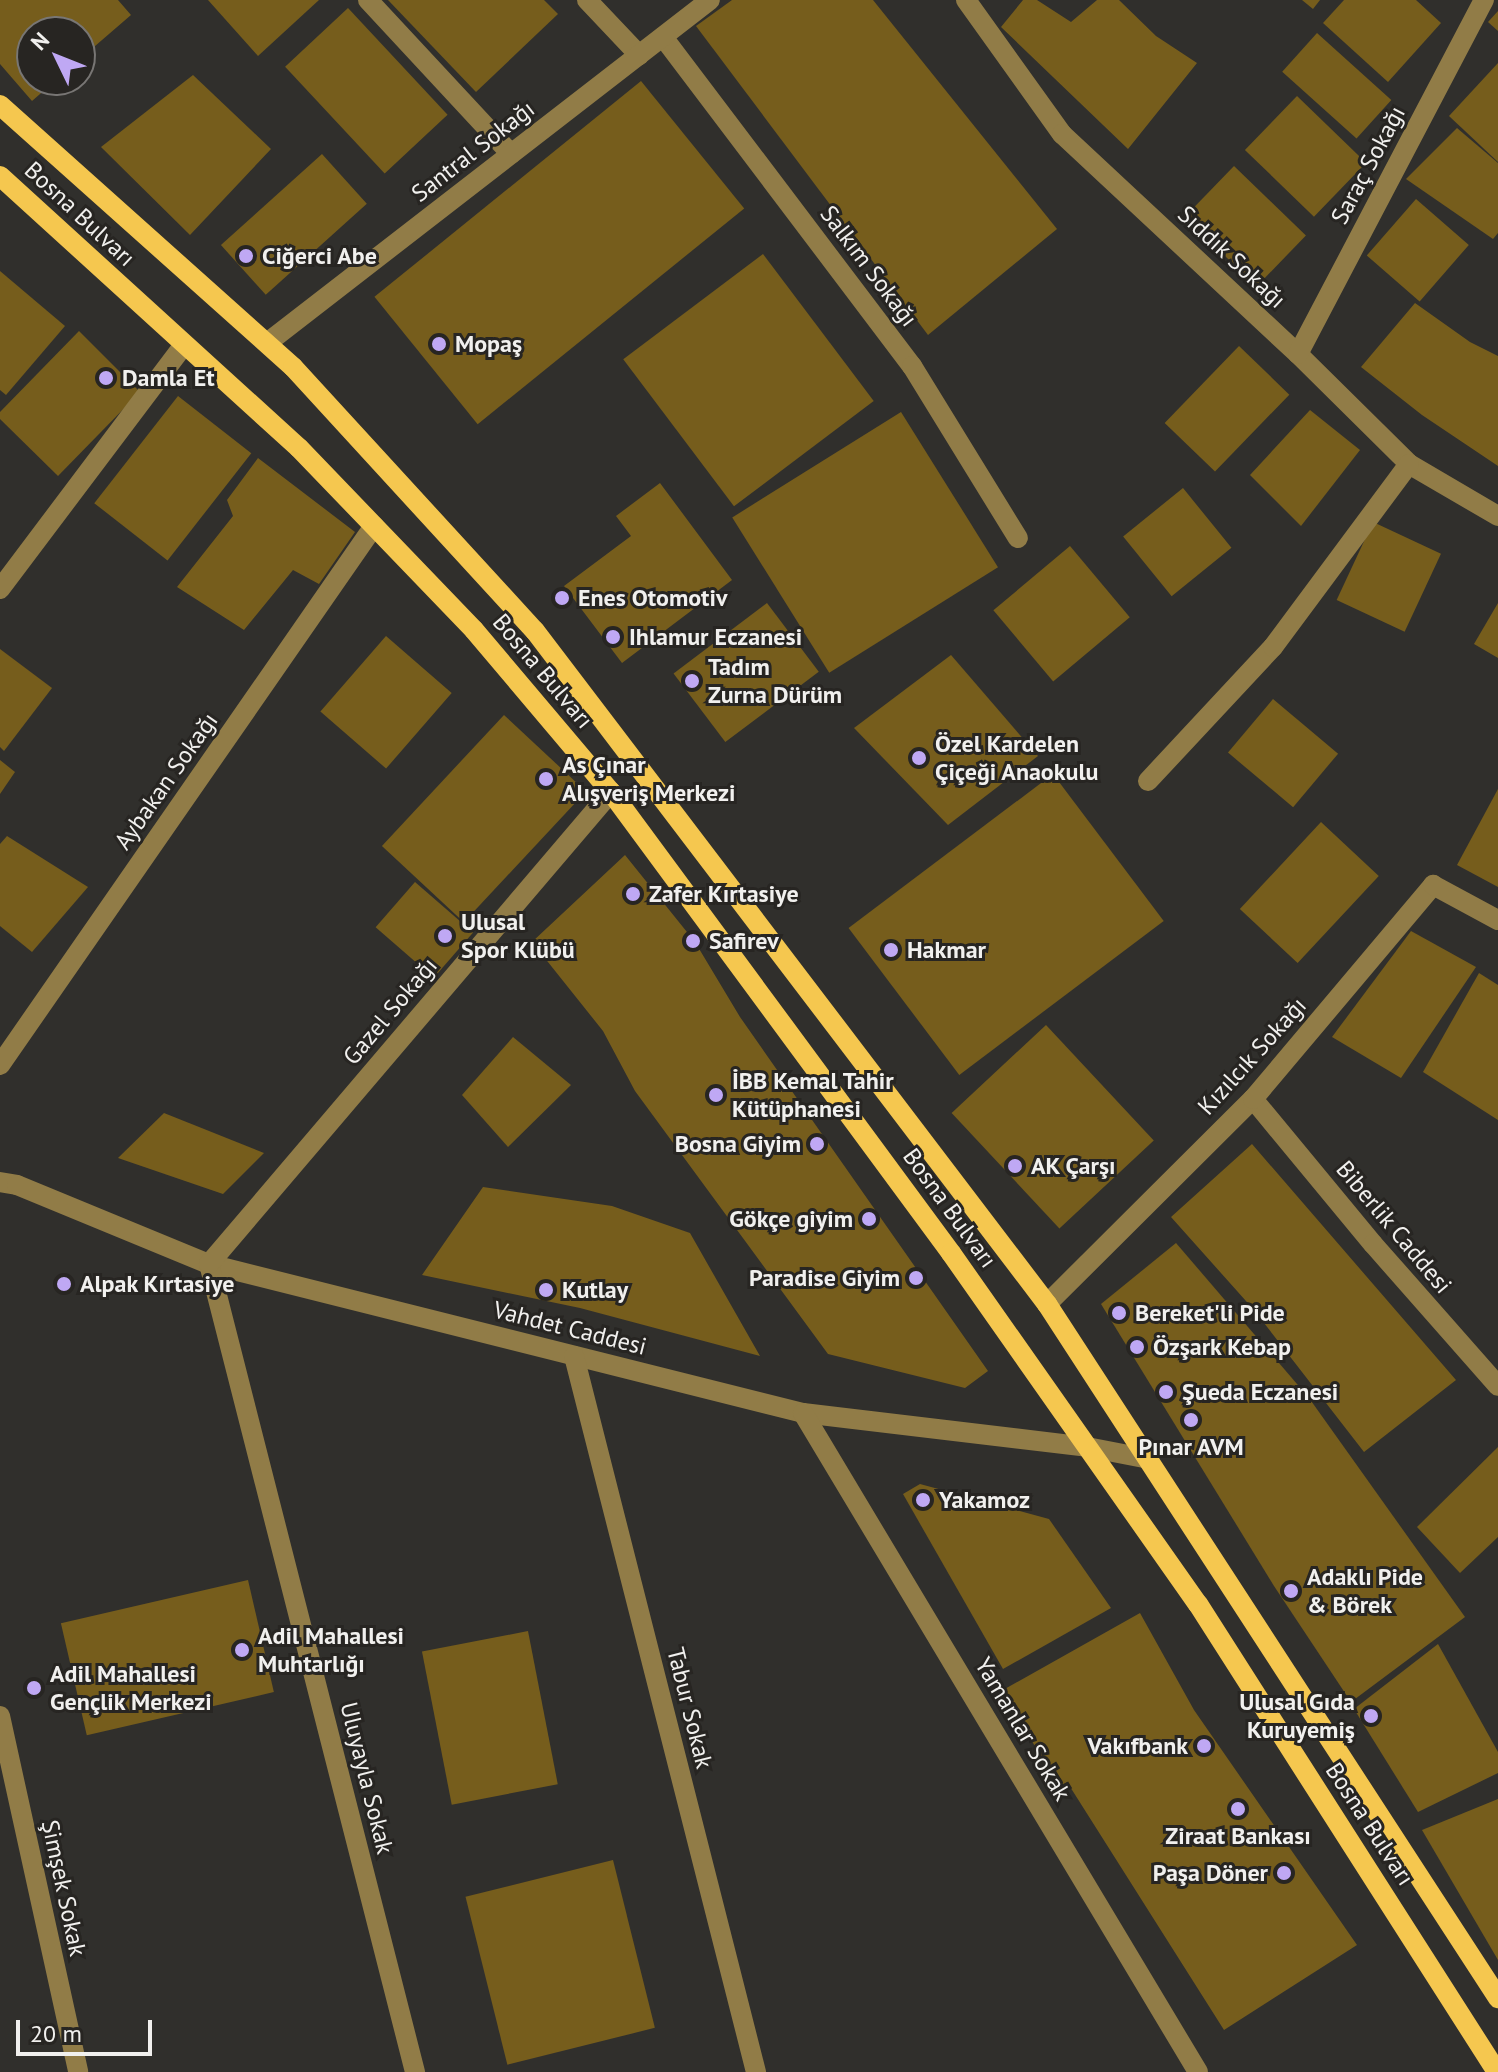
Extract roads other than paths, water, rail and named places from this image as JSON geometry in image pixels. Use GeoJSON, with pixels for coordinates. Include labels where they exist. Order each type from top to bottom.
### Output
{"type":"FeatureCollection","features":[{"type":"Feature","properties":{"kind":"main road","name":"Bosna Bulvarı"},"geometry":{"type":"LineString","coordinates":[[0,105],[293,367],[535,631],[1047,1304],[1144,1458],[1498,1998]]}},
{"type":"Feature","properties":{"kind":"main road","name":"Bosna Bulvarı"},"geometry":{"type":"LineString","coordinates":[[3,185],[299,448],[474,630],[611,792],[951,1253],[1198,1604],[1497,2072]]}},
{"type":"Feature","properties":{"kind":"street"},"geometry":{"type":"LineString","coordinates":[[368,0],[511,154]]}},
{"type":"Feature","properties":{"kind":"street"},"geometry":{"type":"LineString","coordinates":[[587,0],[639,55]]}},
{"type":"Feature","properties":{"kind":"street","name":"Santral Sokağı"},"geometry":{"type":"LineString","coordinates":[[267,343],[710,0]]}},
{"type":"Feature","properties":{"kind":"street","name":"Sıddık Sokağı"},"geometry":{"type":"LineString","coordinates":[[966,0],[1062,134],[1298,354],[1409,464],[1498,516]]}},
{"type":"Feature","properties":{"kind":"street","name":"Saraç Sokağı"},"geometry":{"type":"LineString","coordinates":[[1298,354],[1484,0]]}},
{"type":"Feature","properties":{"kind":"street","name":"Salkım Sokağı"},"geometry":{"type":"LineString","coordinates":[[663,37],[912,366],[1018,538]]}},
{"type":"Feature","properties":{"kind":"street"},"geometry":{"type":"LineString","coordinates":[[0,589],[184,345]]}},
{"type":"Feature","properties":{"kind":"street"},"geometry":{"type":"LineString","coordinates":[[1148,781],[1273,647],[1409,464]]}},
{"type":"Feature","properties":{"kind":"street","name":"Aybakan Sokağı"},"geometry":{"type":"LineString","coordinates":[[0,1065],[374,526]]}},
{"type":"Feature","properties":{"kind":"street","name":"Gazel Sokağı"},"geometry":{"type":"LineString","coordinates":[[209,1264],[611,792]]}},
{"type":"Feature","properties":{"kind":"street","name":"Kızılcık Sokağı"},"geometry":{"type":"LineString","coordinates":[[1047,1304],[1253,1099],[1433,885],[1498,920]]}},
{"type":"Feature","properties":{"kind":"street","name":"Biberlik Caddesi"},"geometry":{"type":"LineString","coordinates":[[1253,1099],[1373,1244],[1498,1386]]}},
{"type":"Feature","properties":{"kind":"street","name":"Vahdet Caddesi"},"geometry":{"type":"LineString","coordinates":[[0,1182],[17,1185],[209,1264],[803,1413],[1087,1447],[1144,1458]]}},
{"type":"Feature","properties":{"kind":"street","name":"Uluyayla Sokak"},"geometry":{"type":"LineString","coordinates":[[209,1264],[415,2072]]}},
{"type":"Feature","properties":{"kind":"street","name":"Tabur Sokak"},"geometry":{"type":"LineString","coordinates":[[574,1356],[756,2072]]}},
{"type":"Feature","properties":{"kind":"street","name":"Yamanlar Sokak"},"geometry":{"type":"LineString","coordinates":[[803,1413],[1198,2072]]}},
{"type":"Feature","properties":{"kind":"street","name":"Şimşek Sokak"},"geometry":{"type":"LineString","coordinates":[[0,1716],[78,2072]]}},
{"type":"Feature","properties":{"kind":"place","name":"Ciğerci Abe"},"geometry":{"type":"Point","coordinates":[246,256]}},
{"type":"Feature","properties":{"kind":"place","name":"Mopaş"},"geometry":{"type":"Point","coordinates":[439,344]}},
{"type":"Feature","properties":{"kind":"place","name":"Damla Et"},"geometry":{"type":"Point","coordinates":[106,378]}},
{"type":"Feature","properties":{"kind":"place","name":"Enes Otomotiv"},"geometry":{"type":"Point","coordinates":[562,598]}},
{"type":"Feature","properties":{"kind":"place","name":"Ihlamur Eczanesi"},"geometry":{"type":"Point","coordinates":[613,637]}},
{"type":"Feature","properties":{"kind":"place","name":"Tadım Zurna Dürüm"},"geometry":{"type":"Point","coordinates":[692,681]}},
{"type":"Feature","properties":{"kind":"place","name":"Özel Kardelen Çiçeği Anaokulu"},"geometry":{"type":"Point","coordinates":[919,758]}},
{"type":"Feature","properties":{"kind":"place","name":"As Çınar Alışveriş Merkezi"},"geometry":{"type":"Point","coordinates":[546,779]}},
{"type":"Feature","properties":{"kind":"place","name":"Zafer Kırtasiye"},"geometry":{"type":"Point","coordinates":[633,894]}},
{"type":"Feature","properties":{"kind":"place","name":"Ulusal Spor Klübü"},"geometry":{"type":"Point","coordinates":[445,936]}},
{"type":"Feature","properties":{"kind":"place","name":"Safirev"},"geometry":{"type":"Point","coordinates":[693,941]}},
{"type":"Feature","properties":{"kind":"place","name":"Hakmar"},"geometry":{"type":"Point","coordinates":[891,950]}},
{"type":"Feature","properties":{"kind":"place","name":"İBB Kemal Tahir Kütüphanesi"},"geometry":{"type":"Point","coordinates":[716,1095]}},
{"type":"Feature","properties":{"kind":"place","name":"Bosna Giyim"},"geometry":{"type":"Point","coordinates":[817,1144]}},
{"type":"Feature","properties":{"kind":"place","name":"AK Çarşı"},"geometry":{"type":"Point","coordinates":[1015,1166]}},
{"type":"Feature","properties":{"kind":"place","name":"Gökçe giyim"},"geometry":{"type":"Point","coordinates":[869,1219]}},
{"type":"Feature","properties":{"kind":"place","name":"Paradise Giyim"},"geometry":{"type":"Point","coordinates":[916,1278]}},
{"type":"Feature","properties":{"kind":"place","name":"Alpak Kırtasiye"},"geometry":{"type":"Point","coordinates":[64,1284]}},
{"type":"Feature","properties":{"kind":"place","name":"Kutlay"},"geometry":{"type":"Point","coordinates":[546,1290]}},
{"type":"Feature","properties":{"kind":"place","name":"Bereket'li Pide"},"geometry":{"type":"Point","coordinates":[1119,1313]}},
{"type":"Feature","properties":{"kind":"place","name":"Özşark Kebap"},"geometry":{"type":"Point","coordinates":[1137,1347]}},
{"type":"Feature","properties":{"kind":"place","name":"Şueda Eczanesi"},"geometry":{"type":"Point","coordinates":[1166,1392]}},
{"type":"Feature","properties":{"kind":"place","name":"Pınar AVM"},"geometry":{"type":"Point","coordinates":[1191,1420]}},
{"type":"Feature","properties":{"kind":"place","name":"Yakamoz"},"geometry":{"type":"Point","coordinates":[923,1500]}},
{"type":"Feature","properties":{"kind":"place","name":"Adaklı Pide & Börek"},"geometry":{"type":"Point","coordinates":[1291,1591]}},
{"type":"Feature","properties":{"kind":"place","name":"Adil Mahallesi Muhtarlığı"},"geometry":{"type":"Point","coordinates":[242,1650]}},
{"type":"Feature","properties":{"kind":"place","name":"Adil Mahallesi Gençlik Merkezi"},"geometry":{"type":"Point","coordinates":[34,1688]}},
{"type":"Feature","properties":{"kind":"place","name":"Ulusal Gıda Kuruyemiş"},"geometry":{"type":"Point","coordinates":[1371,1716]}},
{"type":"Feature","properties":{"kind":"place","name":"Vakıfbank"},"geometry":{"type":"Point","coordinates":[1204,1746]}},
{"type":"Feature","properties":{"kind":"place","name":"Ziraat Bankası"},"geometry":{"type":"Point","coordinates":[1238,1809]}},
{"type":"Feature","properties":{"kind":"place","name":"Paşa Döner"},"geometry":{"type":"Point","coordinates":[1284,1873]}}]}
